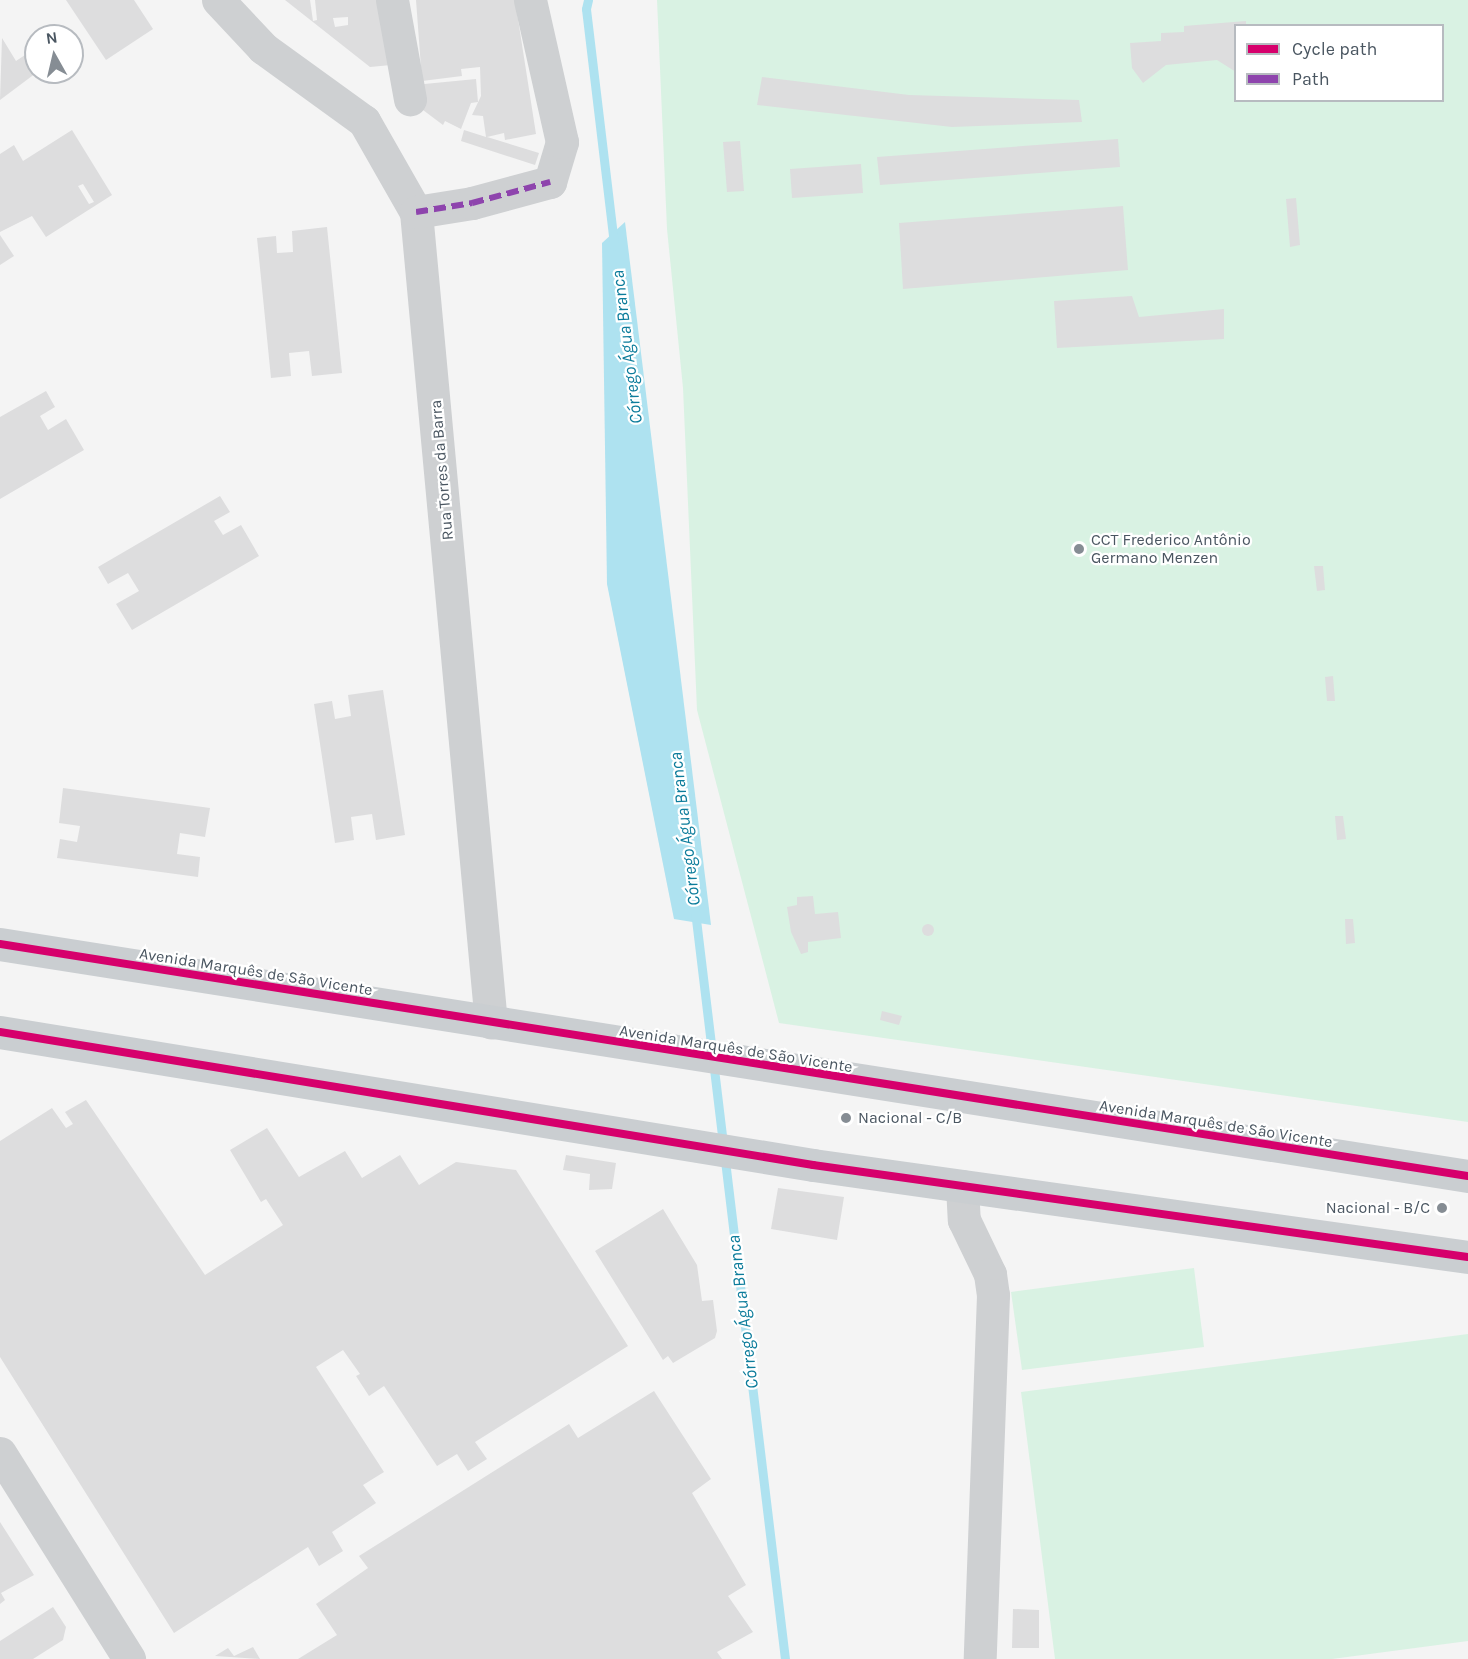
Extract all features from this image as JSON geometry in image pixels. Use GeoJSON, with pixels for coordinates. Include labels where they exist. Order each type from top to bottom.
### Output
{"type":"FeatureCollection","features":[{"type":"Feature","properties":{"kind":"main road","name":"Avenida Marquês de São Vicente"},"geometry":{"type":"LineString","coordinates":[[0,944],[1468,1176]]}},
{"type":"Feature","properties":{"kind":"main road"},"geometry":{"type":"LineString","coordinates":[[0,1032],[813,1165],[1468,1257]]}},
{"type":"Feature","properties":{"kind":"street","name":"Rua Torres da Barra"},"geometry":{"type":"LineString","coordinates":[[218,0],[263,48],[364,122],[416,212],[491,1023]]}},
{"type":"Feature","properties":{"kind":"street"},"geometry":{"type":"LineString","coordinates":[[392,0],[410,99]]}},
{"type":"Feature","properties":{"kind":"street"},"geometry":{"type":"LineString","coordinates":[[416,212],[472,203],[550,182],[562,142],[530,0]]}},
{"type":"Feature","properties":{"kind":"street"},"geometry":{"type":"LineString","coordinates":[[962,1186],[964,1220],[990,1274],[993,1295],[980,1658]]}},
{"type":"Feature","properties":{"kind":"street"},"geometry":{"type":"LineString","coordinates":[[0,1453],[118,1655]]}},
{"type":"Feature","properties":{"kind":"green space","name":"CCT Frederico Antônio Germano Menzen"},"geometry":{"type":"Polygon","coordinates":[[[657,0],[1468,0],[1468,1122],[779,1023],[697,710],[683,388],[667,229],[657,0]]]}},
{"type":"Feature","properties":{"kind":"green space"},"geometry":{"type":"Polygon","coordinates":[[[1194,1268],[1204,1347],[1022,1370],[1011,1292],[1194,1268]]]}},
{"type":"Feature","properties":{"kind":"green space"},"geometry":{"type":"Polygon","coordinates":[[[1468,1334],[1468,1641],[1332,1659],[1055,1659],[1021,1392],[1468,1334]]]}},
{"type":"Feature","properties":{"kind":"water"},"geometry":{"type":"Polygon","coordinates":[[[625,222],[711,925],[674,919],[607,584],[602,243],[625,222]]]}},
{"type":"Feature","properties":{"kind":"building"},"geometry":{"type":"Polygon","coordinates":[[[66,0],[134,0],[153,29],[106,60],[66,0]]]}},
{"type":"Feature","properties":{"kind":"building"},"geometry":{"type":"Polygon","coordinates":[[[285,0],[310,0],[313,21],[317,20],[315,0],[383,0],[391,65],[370,67],[285,0]],[[348,17],[333,18],[335,27],[348,25],[348,17]]]}},
{"type":"Feature","properties":{"kind":"building"},"geometry":{"type":"Polygon","coordinates":[[[416,0],[515,0],[536,134],[505,140],[504,133],[487,137],[539,153],[535,165],[461,141],[464,130],[486,137],[483,116],[472,115],[481,96],[480,67],[461,69],[462,76],[422,81],[416,0]]]}},
{"type":"Feature","properties":{"kind":"building"},"geometry":{"type":"Polygon","coordinates":[[[1246,21],[1246,24],[1234,24],[1234,71],[1217,60],[1166,65],[1143,83],[1132,68],[1130,43],[1161,41],[1161,33],[1184,32],[1184,26],[1246,21]]]}},
{"type":"Feature","properties":{"kind":"building"},"geometry":{"type":"Polygon","coordinates":[[[2,38],[16,61],[24,56],[24,82],[0,100],[2,38]]]}},
{"type":"Feature","properties":{"kind":"building"},"geometry":{"type":"Polygon","coordinates":[[[762,77],[909,95],[1079,100],[1082,122],[952,127],[757,105],[762,77]]]}},
{"type":"Feature","properties":{"kind":"building"},"geometry":{"type":"Polygon","coordinates":[[[476,79],[478,102],[471,103],[461,129],[445,121],[443,125],[419,107],[414,85],[476,79]]]}},
{"type":"Feature","properties":{"kind":"building"},"geometry":{"type":"Polygon","coordinates":[[[72,130],[112,195],[46,237],[32,216],[0,232],[0,154],[14,145],[23,161],[72,130]],[[83,184],[78,186],[89,204],[94,202],[83,184]]]}},
{"type":"Feature","properties":{"kind":"building"},"geometry":{"type":"Polygon","coordinates":[[[1118,139],[1120,167],[880,185],[877,157],[1118,139]]]}},
{"type":"Feature","properties":{"kind":"building"},"geometry":{"type":"Polygon","coordinates":[[[740,141],[744,191],[727,192],[723,142],[740,141]]]}},
{"type":"Feature","properties":{"kind":"building"},"geometry":{"type":"Polygon","coordinates":[[[861,164],[863,193],[792,198],[790,169],[861,164]]]}},
{"type":"Feature","properties":{"kind":"building"},"geometry":{"type":"Polygon","coordinates":[[[1296,198],[1300,245],[1290,247],[1286,199],[1296,198]]]}},
{"type":"Feature","properties":{"kind":"building"},"geometry":{"type":"Polygon","coordinates":[[[1123,206],[1128,270],[903,289],[899,223],[1123,206]]]}},
{"type":"Feature","properties":{"kind":"building"},"geometry":{"type":"Polygon","coordinates":[[[327,227],[342,373],[312,376],[309,351],[289,353],[291,376],[271,378],[257,238],[276,236],[277,253],[293,252],[292,231],[327,227]]]}},
{"type":"Feature","properties":{"kind":"building"},"geometry":{"type":"Polygon","coordinates":[[[0,235],[14,256],[0,265],[0,235]]]}},
{"type":"Feature","properties":{"kind":"building"},"geometry":{"type":"Polygon","coordinates":[[[1132,296],[1139,317],[1224,309],[1224,339],[1057,348],[1054,301],[1132,296]]]}},
{"type":"Feature","properties":{"kind":"building"},"geometry":{"type":"Polygon","coordinates":[[[46,391],[55,407],[40,416],[48,430],[66,419],[84,450],[0,499],[0,417],[46,391]]]}},
{"type":"Feature","properties":{"kind":"building"},"geometry":{"type":"Polygon","coordinates":[[[220,496],[230,512],[214,521],[223,535],[241,525],[259,556],[132,630],[116,604],[139,591],[128,573],[108,584],[98,567],[220,496]]]}},
{"type":"Feature","properties":{"kind":"building"},"geometry":{"type":"Polygon","coordinates":[[[1314,566],[1323,566],[1325,590],[1317,591],[1314,566]]]}},
{"type":"Feature","properties":{"kind":"building"},"geometry":{"type":"Polygon","coordinates":[[[1333,676],[1335,701],[1327,701],[1325,677],[1333,676]]]}},
{"type":"Feature","properties":{"kind":"building"},"geometry":{"type":"Polygon","coordinates":[[[383,690],[405,835],[376,840],[372,814],[351,817],[354,840],[335,843],[314,704],[332,701],[335,719],[351,716],[348,695],[383,690]]]}},
{"type":"Feature","properties":{"kind":"building"},"geometry":{"type":"Polygon","coordinates":[[[63,788],[210,808],[205,837],[180,833],[177,854],[200,857],[198,877],[57,858],[60,839],[77,842],[80,826],[59,823],[63,788]]]}},
{"type":"Feature","properties":{"kind":"building"},"geometry":{"type":"Polygon","coordinates":[[[1335,816],[1343,816],[1346,839],[1337,840],[1335,816]]]}},
{"type":"Feature","properties":{"kind":"building"},"geometry":{"type":"Polygon","coordinates":[[[813,896],[815,914],[838,912],[841,938],[808,942],[808,952],[801,954],[791,932],[787,907],[797,905],[797,897],[813,896]]]}},
{"type":"Feature","properties":{"kind":"building"},"geometry":{"type":"Polygon","coordinates":[[[1345,919],[1353,919],[1355,943],[1346,944],[1345,919]]]}},
{"type":"Feature","properties":{"kind":"building"},"geometry":{"type":"Polygon","coordinates":[[[930,924],[933,925],[933,935],[926,936],[923,935],[922,928],[923,925],[930,924]]]}},
{"type":"Feature","properties":{"kind":"building"},"geometry":{"type":"Polygon","coordinates":[[[882,1011],[902,1016],[899,1025],[880,1020],[882,1011]]]}},
{"type":"Feature","properties":{"kind":"building"},"geometry":{"type":"Polygon","coordinates":[[[86,1100],[205,1275],[283,1225],[266,1199],[261,1202],[230,1150],[267,1128],[299,1177],[345,1151],[362,1178],[400,1155],[419,1185],[456,1162],[516,1170],[628,1346],[475,1442],[487,1459],[468,1471],[457,1454],[437,1466],[384,1386],[369,1396],[356,1376],[360,1374],[343,1350],[316,1367],[384,1472],[363,1485],[376,1503],[332,1532],[343,1551],[319,1566],[308,1547],[174,1633],[0,1357],[0,1141],[52,1108],[66,1128],[73,1124],[65,1112],[86,1100]]]}},
{"type":"Feature","properties":{"kind":"building"},"geometry":{"type":"Polygon","coordinates":[[[566,1155],[616,1163],[612,1189],[589,1190],[590,1174],[563,1170],[566,1155]]]}},
{"type":"Feature","properties":{"kind":"building"},"geometry":{"type":"Polygon","coordinates":[[[778,1188],[844,1197],[837,1240],[771,1229],[778,1188]]]}},
{"type":"Feature","properties":{"kind":"building"},"geometry":{"type":"Polygon","coordinates":[[[663,1209],[697,1265],[702,1301],[713,1300],[717,1331],[715,1338],[673,1363],[668,1356],[663,1360],[595,1251],[663,1209]]]}},
{"type":"Feature","properties":{"kind":"building"},"geometry":{"type":"Polygon","coordinates":[[[654,1391],[711,1479],[692,1493],[746,1585],[728,1596],[753,1632],[717,1652],[722,1659],[298,1659],[337,1635],[316,1604],[368,1568],[359,1556],[569,1424],[578,1438],[654,1391]]]}},
{"type":"Feature","properties":{"kind":"building"},"geometry":{"type":"Polygon","coordinates":[[[0,1522],[34,1575],[1,1593],[5,1600],[0,1604],[0,1522]]]}},
{"type":"Feature","properties":{"kind":"building"},"geometry":{"type":"Polygon","coordinates":[[[53,1607],[66,1627],[63,1640],[33,1659],[0,1659],[0,1641],[53,1607]]]}},
{"type":"Feature","properties":{"kind":"building"},"geometry":{"type":"Polygon","coordinates":[[[1013,1609],[1039,1610],[1039,1648],[1012,1648],[1013,1609]]]}},
{"type":"Feature","properties":{"kind":"building"},"geometry":{"type":"Polygon","coordinates":[[[253,1647],[260,1659],[215,1656],[228,1648],[234,1656],[253,1647]]]}},
{"type":"Feature","properties":{"kind":"waterway","name":"Córrego Água Branca"},"geometry":{"type":"LineString","coordinates":[[588,0],[586,9],[614,245]]}},
{"type":"Feature","properties":{"kind":"waterway","name":"Córrego Água Branca"},"geometry":{"type":"LineString","coordinates":[[695,911],[785,1659]]}},
{"type":"Feature","properties":{"kind":"marked path"},"geometry":{"type":"LineString","coordinates":[[416,212],[472,203],[550,182]]}},
{"type":"Feature","properties":{"kind":"cycle path"},"geometry":{"type":"LineString","coordinates":[[0,944],[1468,1176]]}},
{"type":"Feature","properties":{"kind":"cycle path"},"geometry":{"type":"LineString","coordinates":[[0,1032],[813,1165],[1468,1257]]}},
{"type":"Feature","properties":{"kind":"place","name":"CCT Frederico Antônio Germano Menzen"},"geometry":{"type":"Point","coordinates":[1079,549]}},
{"type":"Feature","properties":{"kind":"place","name":"Nacional - C/B"},"geometry":{"type":"Point","coordinates":[846,1118]}},
{"type":"Feature","properties":{"kind":"place","name":"Nacional - B/C"},"geometry":{"type":"Point","coordinates":[1442,1208]}}]}
